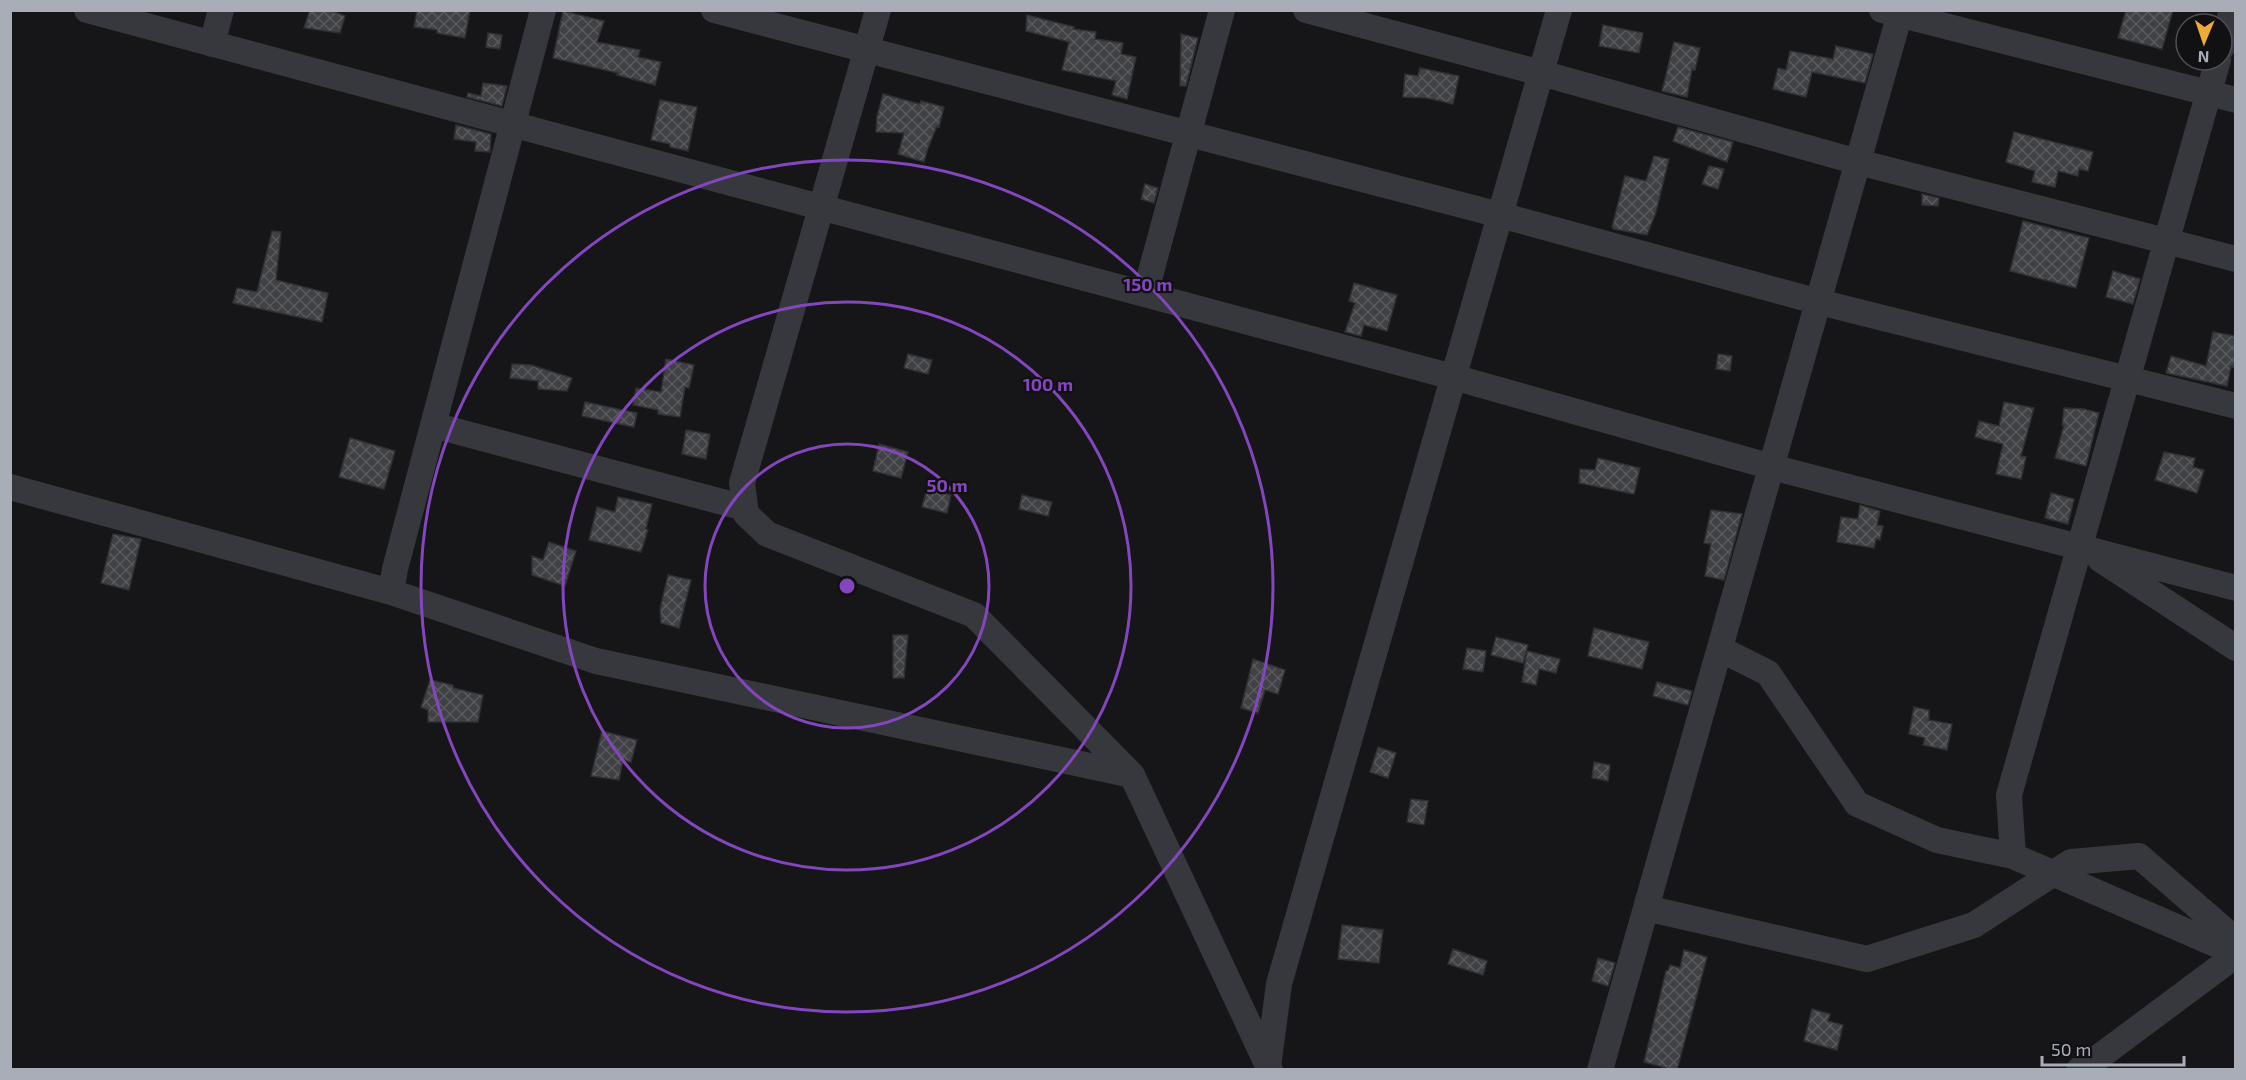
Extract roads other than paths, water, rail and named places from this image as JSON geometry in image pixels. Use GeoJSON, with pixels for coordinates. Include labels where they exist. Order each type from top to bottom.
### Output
{"type":"FeatureCollection","features":[{"type":"Feature","properties":{"kind":"street"},"geometry":{"type":"LineString","coordinates":[[87,10],[1453,377],[1772,467],[2235,588]]}},
{"type":"Feature","properties":{"kind":"street"},"geometry":{"type":"LineString","coordinates":[[212,44],[221,10]]}},
{"type":"Feature","properties":{"kind":"street"},"geometry":{"type":"LineString","coordinates":[[391,592],[543,10]]}},
{"type":"Feature","properties":{"kind":"street"},"geometry":{"type":"LineString","coordinates":[[714,10],[1500,215],[1819,302],[2235,406]]}},
{"type":"Feature","properties":{"kind":"street"},"geometry":{"type":"LineString","coordinates":[[878,10],[742,483],[746,514],[766,534],[974,615],[1132,775],[1269,1068]]}},
{"type":"Feature","properties":{"kind":"street"},"geometry":{"type":"LineString","coordinates":[[1145,294],[1222,10]]}},
{"type":"Feature","properties":{"kind":"street"},"geometry":{"type":"LineString","coordinates":[[1306,10],[1858,162],[2235,259]]}},
{"type":"Feature","properties":{"kind":"street"},"geometry":{"type":"LineString","coordinates":[[1269,1068],[1279,984],[1559,10]]}},
{"type":"Feature","properties":{"kind":"street"},"geometry":{"type":"LineString","coordinates":[[1600,1070],[1819,302],[1858,162],[1895,12],[2235,100]]}},
{"type":"Feature","properties":{"kind":"street"},"geometry":{"type":"LineString","coordinates":[[2013,856],[2009,795],[2215,72]]}},
{"type":"Feature","properties":{"kind":"street"},"geometry":{"type":"LineString","coordinates":[[433,425],[745,508]]}},
{"type":"Feature","properties":{"kind":"street"},"geometry":{"type":"LineString","coordinates":[[10,487],[391,592],[596,661],[1132,775]]}},
{"type":"Feature","properties":{"kind":"street"},"geometry":{"type":"LineString","coordinates":[[2080,546],[2235,648]]}},
{"type":"Feature","properties":{"kind":"street"},"geometry":{"type":"LineString","coordinates":[[1720,649],[1768,673],[1857,804],[1937,840],[2013,856],[2235,954],[2091,1064],[2079,1070]]}},
{"type":"Feature","properties":{"kind":"street"},"geometry":{"type":"LineString","coordinates":[[1646,908],[1867,959],[1974,925],[2071,862],[2139,856],[2235,939]]}}]}
